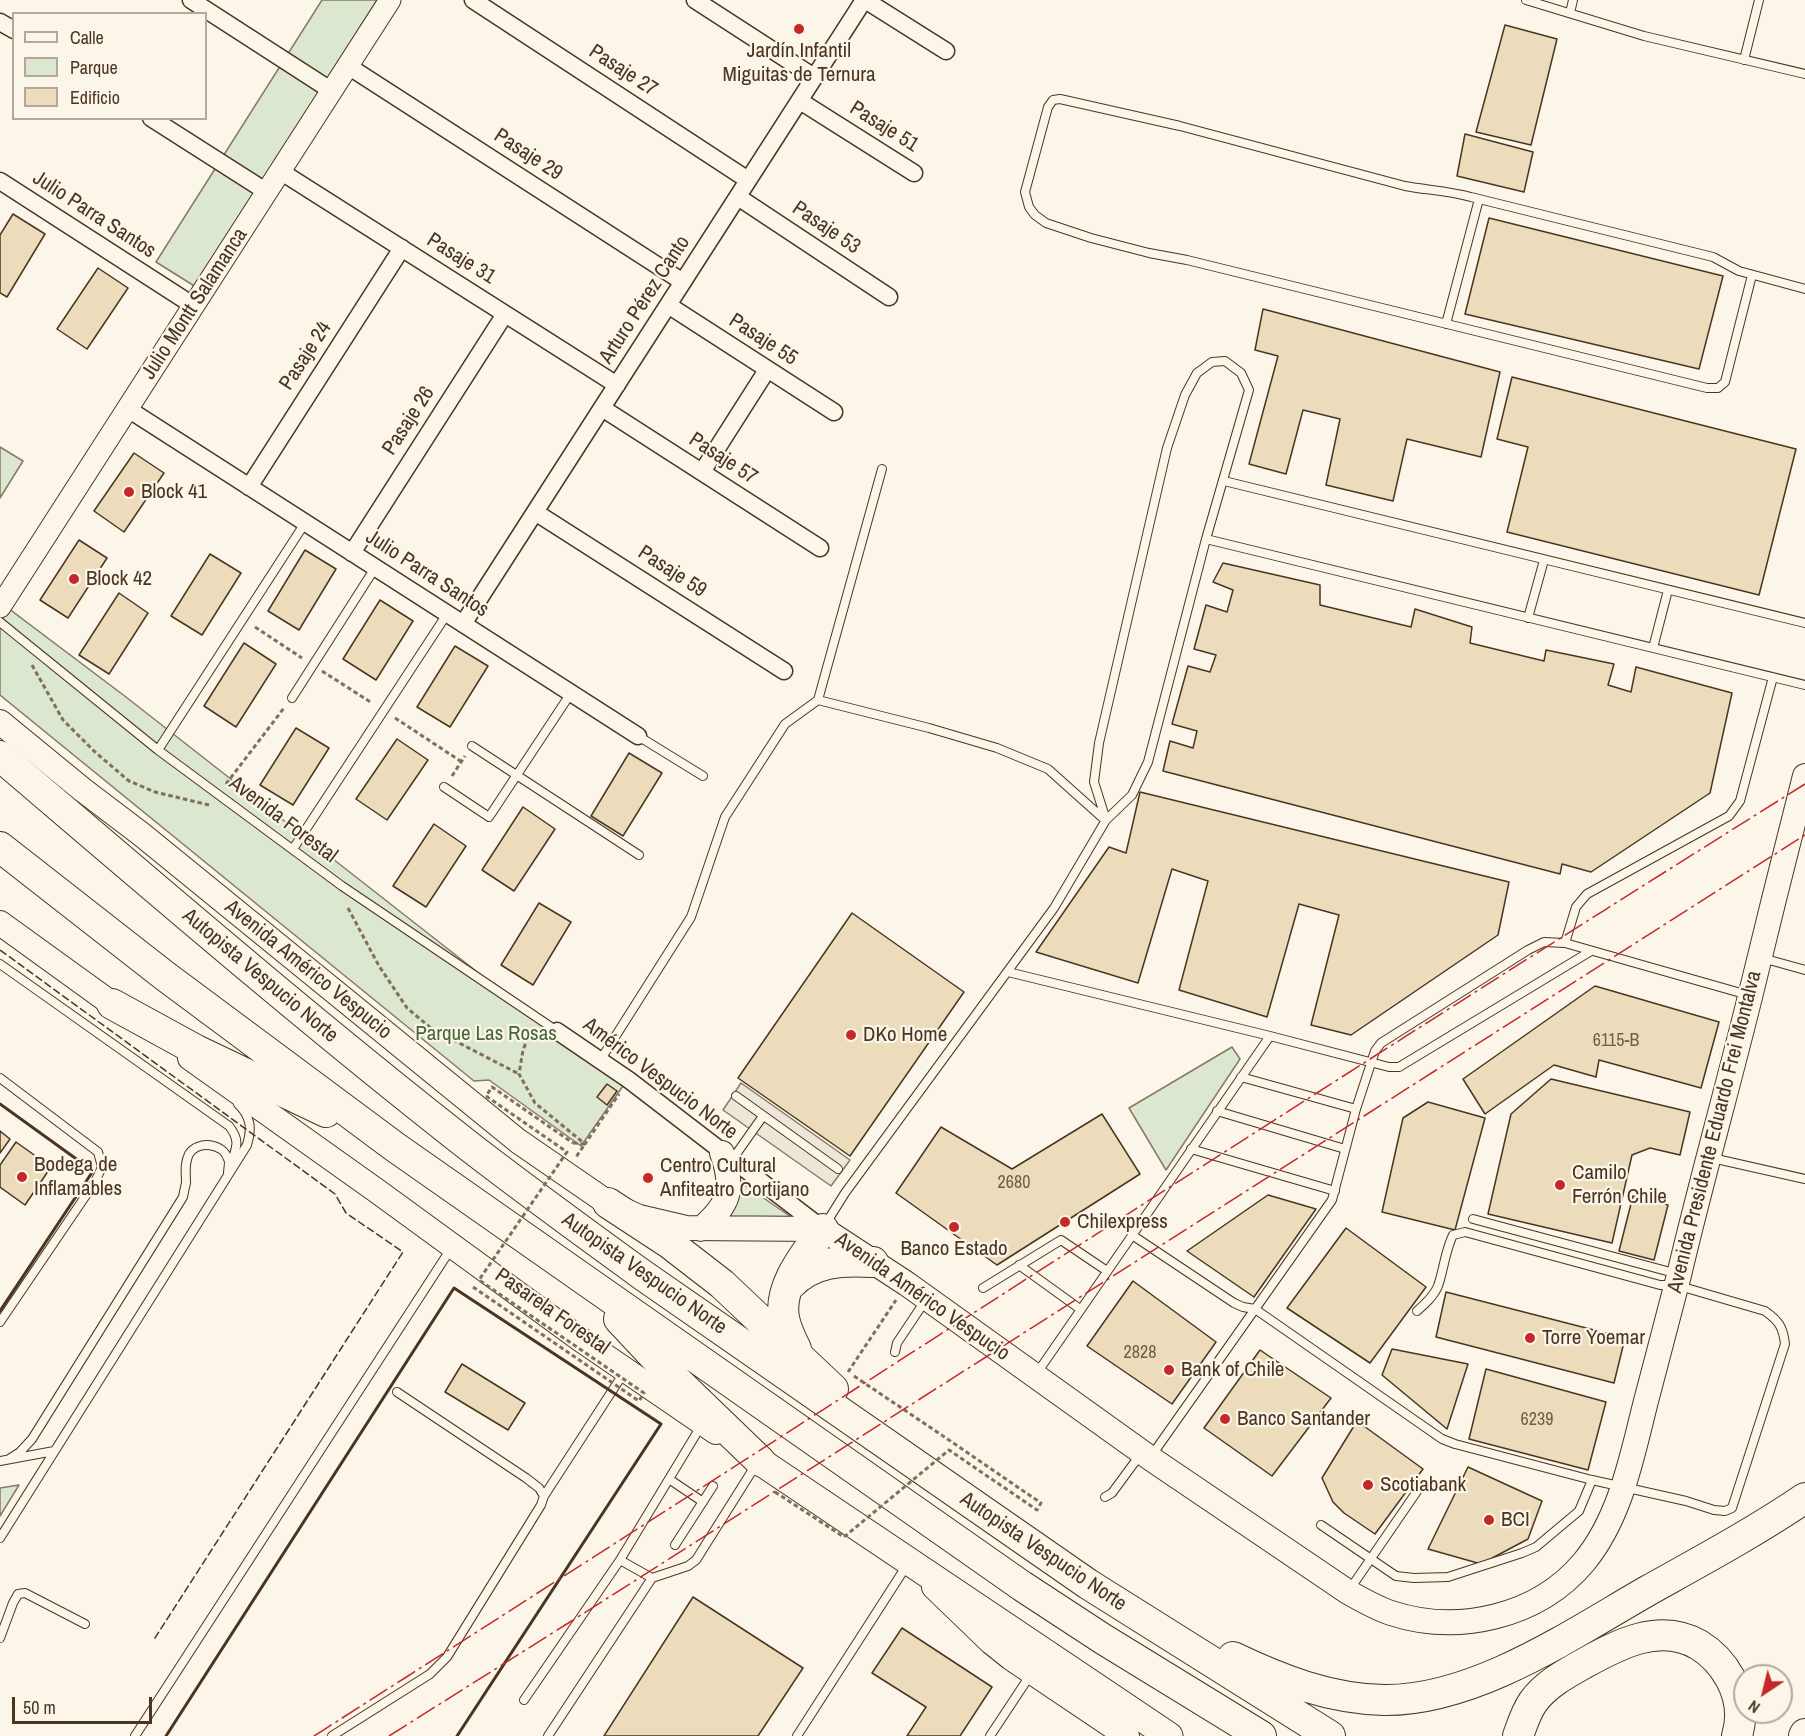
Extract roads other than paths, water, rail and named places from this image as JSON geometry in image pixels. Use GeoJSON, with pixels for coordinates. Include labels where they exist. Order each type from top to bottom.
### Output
{"type":"FeatureCollection","features":[{"type":"Feature","properties":{"kind":"highway","name":"Autopista Vespucio Norte"},"geometry":{"type":"LineString","coordinates":[[0,756],[255,974],[471,1148],[644,1276],[1088,1584],[1330,1736]]}},
{"type":"Feature","properties":{"kind":"highway","name":"Autopista Vespucio Norte"},"geometry":{"type":"LineString","coordinates":[[0,848],[150,964],[395,1147],[578,1276],[1058,1610],[1261,1736]]}},
{"type":"Feature","properties":{"kind":"highway"},"geometry":{"type":"LineString","coordinates":[[112,1004],[195,1050],[395,1147]]}},
{"type":"Feature","properties":{"kind":"highway"},"geometry":{"type":"LineString","coordinates":[[608,1203],[669,1243],[722,1284],[918,1466]]}},
{"type":"Feature","properties":{"kind":"highway"},"geometry":{"type":"LineString","coordinates":[[800,1357],[789,1335],[783,1306],[788,1288],[803,1257],[823,1229]]}},
{"type":"Feature","properties":{"kind":"highway"},"geometry":{"type":"LineString","coordinates":[[788,1288],[802,1275],[819,1265],[849,1260],[873,1262]]}},
{"type":"Feature","properties":{"kind":"highway"},"geometry":{"type":"LineString","coordinates":[[578,1276],[677,1381],[759,1461]]}},
{"type":"Feature","properties":{"kind":"highway"},"geometry":{"type":"LineString","coordinates":[[1088,1584],[1215,1649],[1300,1685],[1330,1694],[1384,1700],[1414,1697],[1461,1687],[1539,1653],[1744,1536],[1805,1498]]}},
{"type":"Feature","properties":{"kind":"highway"},"geometry":{"type":"LineString","coordinates":[[1058,1610],[1127,1665],[1224,1736]]}},
{"type":"Feature","properties":{"kind":"highway"},"geometry":{"type":"LineString","coordinates":[[1518,1736],[1533,1702],[1555,1681],[1616,1647],[1641,1637],[1664,1635],[1692,1641],[1722,1665],[1737,1695],[1740,1723],[1737,1736]]}},
{"type":"Feature","properties":{"kind":"main road","name":"Avenida Américo Vespucio"},"geometry":{"type":"LineString","coordinates":[[0,722],[150,841],[518,1141],[608,1203],[648,1219],[686,1228],[823,1229],[907,1284],[1146,1455],[1372,1606],[1421,1621],[1451,1622],[1487,1619],[1530,1605],[1550,1593],[1584,1561],[1603,1533],[1623,1487]]}},
{"type":"Feature","properties":{"kind":"main road","name":"Avenida Presidente Eduardo Frei Montalva"},"geometry":{"type":"LineString","coordinates":[[1623,1487],[1751,996],[1805,776]]}},
{"type":"Feature","properties":{"kind":"main road"},"geometry":{"type":"LineString","coordinates":[[0,923],[625,1371],[1169,1736]]}},
{"type":"Feature","properties":{"kind":"main road"},"geometry":{"type":"LineString","coordinates":[[701,1229],[719,1212],[727,1194],[729,1184],[727,1156]]}},
{"type":"Feature","properties":{"kind":"main road"},"geometry":{"type":"LineString","coordinates":[[910,1562],[991,1642],[1032,1673],[1127,1736]]}},
{"type":"Feature","properties":{"kind":"street"},"geometry":{"type":"LineString","coordinates":[[191,0],[332,91]]}},
{"type":"Feature","properties":{"kind":"street","name":"Julio Montt Salamanca"},"geometry":{"type":"LineString","coordinates":[[0,607],[390,0]]}},
{"type":"Feature","properties":{"kind":"street","name":"Pasaje 27"},"geometry":{"type":"LineString","coordinates":[[473,0],[748,180]]}},
{"type":"Feature","properties":{"kind":"street"},"geometry":{"type":"LineString","coordinates":[[695,0],[814,78]]}},
{"type":"Feature","properties":{"kind":"street"},"geometry":{"type":"LineString","coordinates":[[864,0],[946,51]]}},
{"type":"Feature","properties":{"kind":"street","name":"Arturo Pérez Canto"},"geometry":{"type":"LineString","coordinates":[[463,624],[864,0]]}},
{"type":"Feature","properties":{"kind":"street","name":"Pasaje 29"},"geometry":{"type":"LineString","coordinates":[[348,66],[683,282]]}},
{"type":"Feature","properties":{"kind":"street","name":"Pasaje 51"},"geometry":{"type":"LineString","coordinates":[[800,101],[914,173]]}},
{"type":"Feature","properties":{"kind":"street"},"geometry":{"type":"LineString","coordinates":[[155,120],[267,192]]}},
{"type":"Feature","properties":{"kind":"street","name":"Pasaje 31"},"geometry":{"type":"LineString","coordinates":[[280,171],[617,385]]}},
{"type":"Feature","properties":{"kind":"street","name":"Julio Parra Santos"},"geometry":{"type":"LineString","coordinates":[[0,181],[194,306]]}},
{"type":"Feature","properties":{"kind":"street","name":"Pasaje 53"},"geometry":{"type":"LineString","coordinates":[[738,197],[889,297]]}},
{"type":"Feature","properties":{"kind":"street","name":"Pasaje 24"},"geometry":{"type":"LineString","coordinates":[[249,487],[402,248]]}},
{"type":"Feature","properties":{"kind":"street","name":"Pasaje 55"},"geometry":{"type":"LineString","coordinates":[[668,305],[834,412]]}},
{"type":"Feature","properties":{"kind":"street","name":"Pasaje 26"},"geometry":{"type":"LineString","coordinates":[[352,553],[505,314]]}},
{"type":"Feature","properties":{"kind":"street"},"geometry":{"type":"LineString","coordinates":[[702,472],[767,370]]}},
{"type":"Feature","properties":{"kind":"street","name":"Pasaje 57"},"geometry":{"type":"LineString","coordinates":[[602,408],[820,548]]}},
{"type":"Feature","properties":{"kind":"street","name":"Julio Parra Santos"},"geometry":{"type":"LineString","coordinates":[[128,409],[638,736]]}},
{"type":"Feature","properties":{"kind":"street","name":"Pasaje 59"},"geometry":{"type":"LineString","coordinates":[[535,512],[784,671]]}},
{"type":"Feature","properties":{"kind":"street","name":"Américo Vespucio Norte"},"geometry":{"type":"LineString","coordinates":[[557,1031],[601,1059],[823,1229]]}},
{"type":"Feature","properties":{"kind":"lane"},"geometry":{"type":"LineString","coordinates":[[1526,0],[1644,36],[1805,74]]}},
{"type":"Feature","properties":{"kind":"lane"},"geometry":{"type":"LineString","coordinates":[[1570,13],[1573,0]]}},
{"type":"Feature","properties":{"kind":"lane"},"geometry":{"type":"LineString","coordinates":[[1744,60],[1759,0]]}},
{"type":"Feature","properties":{"kind":"lane"},"geometry":{"type":"LineString","coordinates":[[1752,275],[1725,382],[1718,388],[1707,388],[1198,262],[1091,238],[1046,223],[1029,207],[1025,192],[1048,107],[1053,100],[1060,99],[1180,126],[1406,186],[1453,192],[1713,257],[1739,271],[1805,289]]}},
{"type":"Feature","properties":{"kind":"lane"},"geometry":{"type":"LineString","coordinates":[[1446,324],[1479,199]]}},
{"type":"Feature","properties":{"kind":"lane"},"geometry":{"type":"LineString","coordinates":[[823,1229],[845,1193],[1054,908],[1106,820],[1132,795],[1148,762],[1206,539],[1249,390],[1241,373],[1225,361],[1212,362],[1197,373],[1185,395],[1167,448],[1099,743],[1094,782],[1106,820]]}},
{"type":"Feature","properties":{"kind":"lane"},"geometry":{"type":"LineString","coordinates":[[601,1059],[691,917],[725,817],[785,724],[818,700],[882,469]]}},
{"type":"Feature","properties":{"kind":"lane"},"geometry":{"type":"LineString","coordinates":[[1224,481],[1805,623]]}},
{"type":"Feature","properties":{"kind":"lane"},"geometry":{"type":"LineString","coordinates":[[158,750],[305,523]]}},
{"type":"Feature","properties":{"kind":"lane"},"geometry":{"type":"LineString","coordinates":[[1206,539],[1805,685]]}},
{"type":"Feature","properties":{"kind":"lane"},"geometry":{"type":"LineString","coordinates":[[1528,618],[1544,560]]}},
{"type":"Feature","properties":{"kind":"lane"},"geometry":{"type":"LineString","coordinates":[[292,698],[375,568]]}},
{"type":"Feature","properties":{"kind":"lane"},"geometry":{"type":"LineString","coordinates":[[1653,648],[1668,590]]}},
{"type":"Feature","properties":{"kind":"lane"},"geometry":{"type":"LineString","coordinates":[[293,849],[447,614]]}},
{"type":"Feature","properties":{"kind":"lane","name":"Avenida Forestal"},"geometry":{"type":"LineString","coordinates":[[0,622],[158,750],[342,886],[557,1031]]}},
{"type":"Feature","properties":{"kind":"lane"},"geometry":{"type":"LineString","coordinates":[[1565,943],[1576,907],[1587,894],[1729,816],[1740,801],[1773,678]]}},
{"type":"Feature","properties":{"kind":"lane"},"geometry":{"type":"LineString","coordinates":[[444,787],[489,817],[571,693]]}},
{"type":"Feature","properties":{"kind":"lane"},"geometry":{"type":"LineString","coordinates":[[818,700],[997,747],[1048,769],[1106,820]]}},
{"type":"Feature","properties":{"kind":"lane","name":"Julio Parra Santos"},"geometry":{"type":"LineString","coordinates":[[638,736],[703,776]]}},
{"type":"Feature","properties":{"kind":"lane"},"geometry":{"type":"LineString","coordinates":[[472,746],[639,855]]}},
{"type":"Feature","properties":{"kind":"lane"},"geometry":{"type":"LineString","coordinates":[[1105,1497],[1146,1455],[1256,1309],[1332,1200],[1356,1108],[1375,1051],[1382,1043],[1544,942],[1565,943],[1751,996]]}},
{"type":"Feature","properties":{"kind":"lane"},"geometry":{"type":"LineString","coordinates":[[1008,972],[1372,1063],[1399,1067],[1591,951]]}},
{"type":"Feature","properties":{"kind":"lane"},"geometry":{"type":"LineString","coordinates":[[1759,958],[1805,970]]}},
{"type":"Feature","properties":{"kind":"lane"},"geometry":{"type":"LineString","coordinates":[[0,964],[228,1126],[235,1134],[237,1145],[228,1176]]}},
{"type":"Feature","properties":{"kind":"lane"},"geometry":{"type":"LineString","coordinates":[[1035,1376],[1270,1036]]}},
{"type":"Feature","properties":{"kind":"lane"},"geometry":{"type":"LineString","coordinates":[[0,1538],[247,1145],[251,1132],[250,1119],[198,1063]]}},
{"type":"Feature","properties":{"kind":"lane"},"geometry":{"type":"LineString","coordinates":[[1241,1077],[1356,1108]]}},
{"type":"Feature","properties":{"kind":"lane"},"geometry":{"type":"LineString","coordinates":[[0,1078],[98,1152],[102,1167],[95,1182],[0,1322]]}},
{"type":"Feature","properties":{"kind":"lane"},"geometry":{"type":"LineString","coordinates":[[736,1096],[838,1169]]}},
{"type":"Feature","properties":{"kind":"lane"},"geometry":{"type":"LineString","coordinates":[[1217,1111],[1345,1149]]}},
{"type":"Feature","properties":{"kind":"lane"},"geometry":{"type":"LineString","coordinates":[[727,1156],[763,1116]]}},
{"type":"Feature","properties":{"kind":"lane"},"geometry":{"type":"LineString","coordinates":[[3,1458],[20,1452],[32,1438],[183,1197],[186,1183],[185,1166],[190,1153],[201,1145],[211,1145],[222,1150],[229,1159],[228,1176]]}},
{"type":"Feature","properties":{"kind":"lane"},"geometry":{"type":"LineString","coordinates":[[1191,1149],[1335,1191]]}},
{"type":"Feature","properties":{"kind":"lane"},"geometry":{"type":"LineString","coordinates":[[1709,1158],[1805,1179]]}},
{"type":"Feature","properties":{"kind":"lane"},"geometry":{"type":"LineString","coordinates":[[1132,1235],[1234,1304],[1256,1309],[1442,1439],[1714,1510],[1725,1511],[1732,1508],[1785,1344],[1783,1330],[1776,1319],[1765,1311],[1678,1280],[1473,1219]]}},
{"type":"Feature","properties":{"kind":"lane"},"geometry":{"type":"LineString","coordinates":[[1417,1311],[1438,1287],[1453,1235],[1465,1232],[1660,1285],[1678,1280]]}},
{"type":"Feature","properties":{"kind":"lane"},"geometry":{"type":"LineString","coordinates":[[983,1288],[1061,1240],[1107,1270]]}},
{"type":"Feature","properties":{"kind":"lane"},"geometry":{"type":"LineString","coordinates":[[135,1736],[452,1247]]}},
{"type":"Feature","properties":{"kind":"lane"},"geometry":{"type":"LineString","coordinates":[[1019,1265],[1080,1309]]}},
{"type":"Feature","properties":{"kind":"lane"},"geometry":{"type":"LineString","coordinates":[[895,1352],[897,1343],[927,1298]]}},
{"type":"Feature","properties":{"kind":"lane"},"geometry":{"type":"LineString","coordinates":[[332,1736],[430,1674],[447,1657],[541,1505],[544,1496],[625,1371]]}},
{"type":"Feature","properties":{"kind":"lane"},"geometry":{"type":"LineString","coordinates":[[397,1392],[526,1478],[539,1488],[544,1496]]}},
{"type":"Feature","properties":{"kind":"lane"},"geometry":{"type":"LineString","coordinates":[[524,1700],[620,1560],[703,1423]]}},
{"type":"Feature","properties":{"kind":"lane"},"geometry":{"type":"LineString","coordinates":[[3,1458],[54,1451]]}},
{"type":"Feature","properties":{"kind":"lane"},"geometry":{"type":"LineString","coordinates":[[548,1736],[652,1578],[688,1566],[696,1560],[759,1461]]}},
{"type":"Feature","properties":{"kind":"lane"},"geometry":{"type":"LineString","coordinates":[[669,1479],[703,1502]]}},
{"type":"Feature","properties":{"kind":"lane"},"geometry":{"type":"LineString","coordinates":[[1321,1525],[1396,1576],[1430,1578],[1448,1576],[1536,1547],[1579,1511],[1592,1480]]}},
{"type":"Feature","properties":{"kind":"lane"},"geometry":{"type":"LineString","coordinates":[[1348,1592],[1422,1484]]}},
{"type":"Feature","properties":{"kind":"lane"},"geometry":{"type":"LineString","coordinates":[[675,1545],[713,1486]]}},
{"type":"Feature","properties":{"kind":"lane"},"geometry":{"type":"LineString","coordinates":[[620,1560],[652,1578]]}},
{"type":"Feature","properties":{"kind":"lane"},"geometry":{"type":"LineString","coordinates":[[797,1736],[910,1562]]}},
{"type":"Feature","properties":{"kind":"lane"},"geometry":{"type":"LineString","coordinates":[[0,1638],[18,1594],[25,1593],[85,1624]]}},
{"type":"Feature","properties":{"kind":"lane"},"geometry":{"type":"LineString","coordinates":[[990,1736],[1032,1673]]}},
{"type":"Feature","properties":{"kind":"place","name":"Jardín Infantil Miguitas de Ternura"},"geometry":{"type":"Point","coordinates":[799,29]}},
{"type":"Feature","properties":{"kind":"place","name":"Block 41"},"geometry":{"type":"Point","coordinates":[129,492]}},
{"type":"Feature","properties":{"kind":"place","name":"Block 42"},"geometry":{"type":"Point","coordinates":[74,579]}},
{"type":"Feature","properties":{"kind":"place","name":"DKo Home"},"geometry":{"type":"Point","coordinates":[851,1035]}},
{"type":"Feature","properties":{"kind":"place","name":"Bodega de Inflamables"},"geometry":{"type":"Point","coordinates":[22,1177]}},
{"type":"Feature","properties":{"kind":"place","name":"Centro Cultural Anfiteatro Cortijano"},"geometry":{"type":"Point","coordinates":[648,1178]}},
{"type":"Feature","properties":{"kind":"place","name":"Camilo Ferrón Chile"},"geometry":{"type":"Point","coordinates":[1560,1185]}},
{"type":"Feature","properties":{"kind":"place","name":"Chilexpress"},"geometry":{"type":"Point","coordinates":[1065,1222]}},
{"type":"Feature","properties":{"kind":"place","name":"Banco Estado"},"geometry":{"type":"Point","coordinates":[954,1227]}},
{"type":"Feature","properties":{"kind":"place","name":"Torre Yoemar"},"geometry":{"type":"Point","coordinates":[1530,1338]}},
{"type":"Feature","properties":{"kind":"place","name":"Bank of Chile"},"geometry":{"type":"Point","coordinates":[1169,1370]}},
{"type":"Feature","properties":{"kind":"place","name":"Banco Santander"},"geometry":{"type":"Point","coordinates":[1225,1419]}},
{"type":"Feature","properties":{"kind":"place","name":"Scotiabank"},"geometry":{"type":"Point","coordinates":[1368,1485]}},
{"type":"Feature","properties":{"kind":"place","name":"BCI"},"geometry":{"type":"Point","coordinates":[1489,1520]}},
{"type":"Feature","properties":{"kind":"park label","name":"Parque Las Rosas"},"geometry":{"type":"Point","coordinates":[486,1034]}}]}
